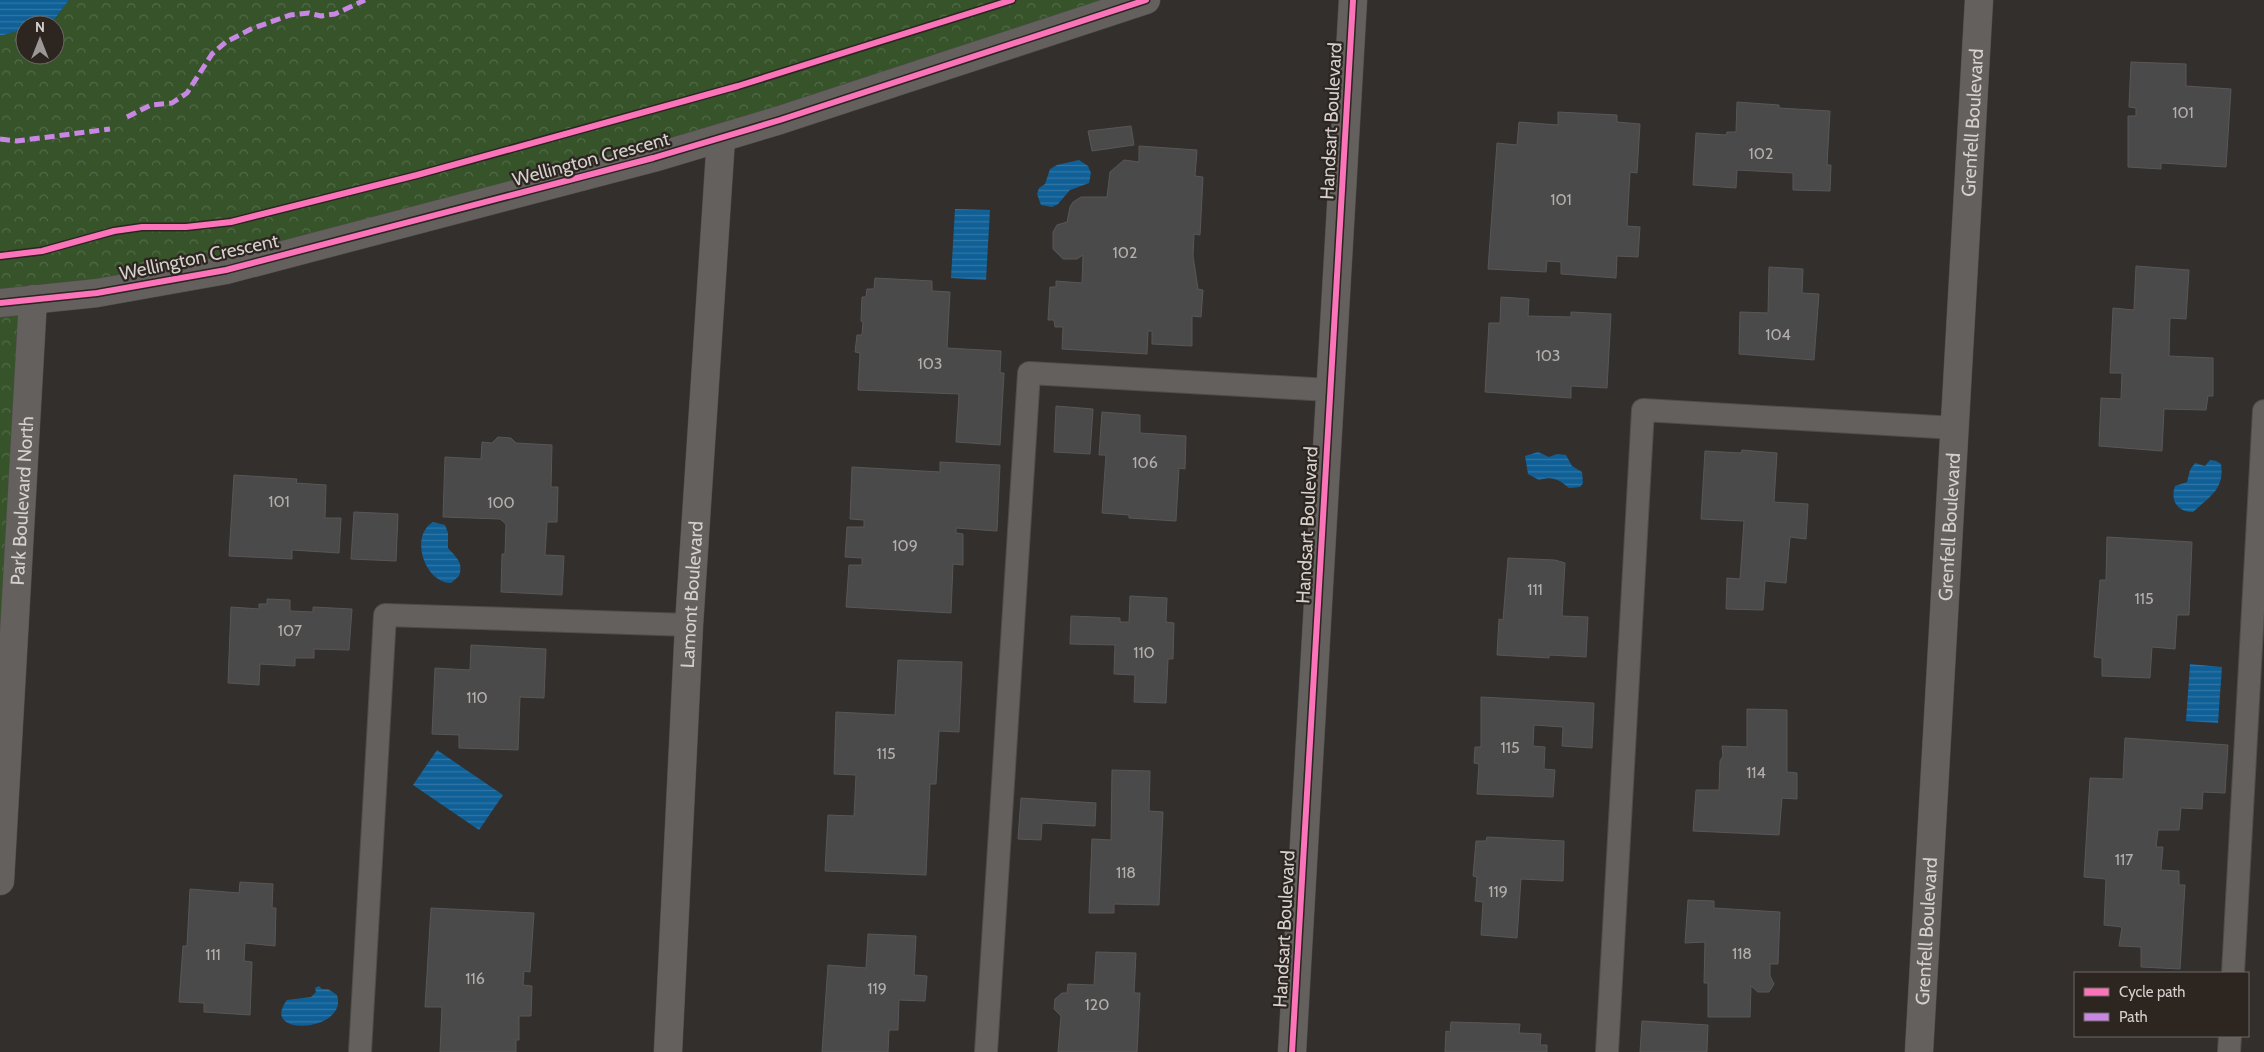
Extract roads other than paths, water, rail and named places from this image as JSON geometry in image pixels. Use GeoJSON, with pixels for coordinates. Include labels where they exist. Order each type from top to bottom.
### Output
{"type":"FeatureCollection","features":[{"type":"Feature","properties":{"kind":"street","name":"Wellington Crescent"},"geometry":{"type":"LineString","coordinates":[[0,303],[147,286],[226,270],[653,158],[721,138],[1146,0]]}},
{"type":"Feature","properties":{"kind":"street","name":"Handsart Boulevard"},"geometry":{"type":"LineString","coordinates":[[1292,1052],[1353,0]]}},
{"type":"Feature","properties":{"kind":"street","name":"Grenfell Boulevard"},"geometry":{"type":"LineString","coordinates":[[1919,1052],[1979,0]]}},
{"type":"Feature","properties":{"kind":"street","name":"Lamont Boulevard"},"geometry":{"type":"LineString","coordinates":[[668,1052],[689,625],[721,138]]}},
{"type":"Feature","properties":{"kind":"street","name":"Park Boulevard North"},"geometry":{"type":"LineString","coordinates":[[0,880],[33,299]]}},
{"type":"Feature","properties":{"kind":"lane"},"geometry":{"type":"LineString","coordinates":[[986,1052],[1029,373],[1330,390]]}},
{"type":"Feature","properties":{"kind":"lane"},"geometry":{"type":"LineString","coordinates":[[1607,1052],[1643,410],[1955,428]]}},
{"type":"Feature","properties":{"kind":"lane"},"geometry":{"type":"LineString","coordinates":[[2233,972],[2264,411]]}},
{"type":"Feature","properties":{"kind":"lane"},"geometry":{"type":"LineString","coordinates":[[360,1052],[385,614],[689,625]]}},
{"type":"Feature","properties":{"kind":"lane"},"geometry":{"type":"LineString","coordinates":[[2229,1052],[2230,1037]]}},
{"type":"Feature","properties":{"kind":"water"},"geometry":{"type":"Polygon","coordinates":[[[0,0],[69,0],[58,15],[15,15],[15,32],[0,36],[0,0]]]}},
{"type":"Feature","properties":{"kind":"water"},"geometry":{"type":"Polygon","coordinates":[[[1079,160],[1088,166],[1091,173],[1089,183],[1070,190],[1058,204],[1052,207],[1041,205],[1037,194],[1039,188],[1045,184],[1050,169],[1057,165],[1079,160]]]}},
{"type":"Feature","properties":{"kind":"water"},"geometry":{"type":"Polygon","coordinates":[[[955,209],[990,210],[986,280],[951,278],[955,209]]]}},
{"type":"Feature","properties":{"kind":"water"},"geometry":{"type":"Polygon","coordinates":[[[1538,452],[1549,457],[1557,454],[1566,455],[1572,466],[1582,472],[1583,483],[1580,487],[1569,488],[1555,479],[1539,480],[1528,474],[1525,456],[1538,452]]]}},
{"type":"Feature","properties":{"kind":"water"},"geometry":{"type":"Polygon","coordinates":[[[2210,460],[2221,464],[2222,473],[2218,486],[2210,497],[2193,512],[2183,510],[2174,500],[2175,486],[2187,482],[2190,470],[2195,463],[2205,466],[2210,460]]]}},
{"type":"Feature","properties":{"kind":"water"},"geometry":{"type":"Polygon","coordinates":[[[433,522],[445,525],[448,533],[448,548],[456,557],[461,567],[459,576],[451,583],[442,581],[434,575],[423,558],[422,537],[426,529],[433,522]]]}},
{"type":"Feature","properties":{"kind":"water"},"geometry":{"type":"Polygon","coordinates":[[[2190,664],[2222,667],[2218,723],[2186,721],[2190,664]]]}},
{"type":"Feature","properties":{"kind":"water"},"geometry":{"type":"Polygon","coordinates":[[[437,750],[503,795],[479,830],[413,785],[437,750]]]}},
{"type":"Feature","properties":{"kind":"water"},"geometry":{"type":"Polygon","coordinates":[[[319,986],[337,995],[337,1007],[330,1017],[319,1023],[306,1026],[293,1025],[284,1020],[281,1012],[287,1000],[311,997],[316,992],[315,988],[319,986]]]}}]}
